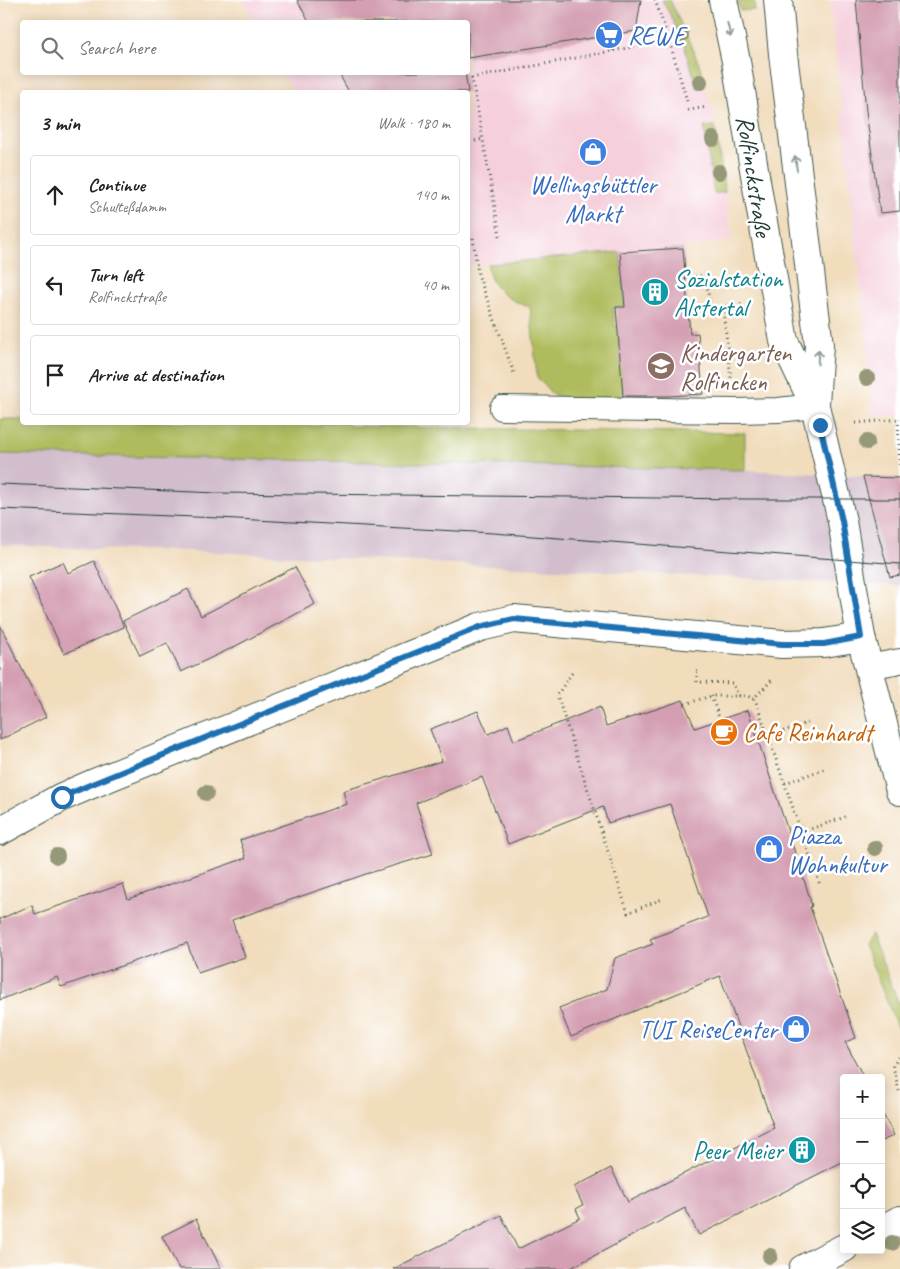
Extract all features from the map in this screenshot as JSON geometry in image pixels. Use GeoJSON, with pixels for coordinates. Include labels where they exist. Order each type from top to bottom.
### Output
{"type":"FeatureCollection","features":[{"type":"Feature","properties":{"kind":"main road","name":"Rolfinckstraße"},"geometry":{"type":"LineString","coordinates":[[723,0],[736,60],[784,342],[818,415],[842,521],[861,637],[900,791]]}},
{"type":"Feature","properties":{"kind":"main road","name":"Rolfinckstraße"},"geometry":{"type":"LineString","coordinates":[[778,0],[819,345],[818,415]]}},
{"type":"Feature","properties":{"kind":"main road"},"geometry":{"type":"LineString","coordinates":[[0,831],[62,797],[92,784],[480,627],[514,619],[782,644],[824,644],[861,637]]}},
{"type":"Feature","properties":{"kind":"main road"},"geometry":{"type":"LineString","coordinates":[[885,1228],[900,1220]]}},
{"type":"Feature","properties":{"kind":"main road"},"geometry":{"type":"LineString","coordinates":[[803,1269],[840,1250]]}},
{"type":"Feature","properties":{"kind":"lane"},"geometry":{"type":"LineString","coordinates":[[502,408],[778,410],[818,415]]}},
{"type":"Feature","properties":{"kind":"lane"},"geometry":{"type":"LineString","coordinates":[[868,668],[900,661]]}},
{"type":"Feature","properties":{"kind":"path"},"geometry":{"type":"LineString","coordinates":[[655,0],[687,101]]}},
{"type":"Feature","properties":{"kind":"path"},"geometry":{"type":"LineString","coordinates":[[609,35],[613,51]]}},
{"type":"Feature","properties":{"kind":"path"},"geometry":{"type":"LineString","coordinates":[[500,236],[472,78],[668,40]]}},
{"type":"Feature","properties":{"kind":"path"},"geometry":{"type":"LineString","coordinates":[[688,110],[711,107]]}},
{"type":"Feature","properties":{"kind":"path"},"geometry":{"type":"LineString","coordinates":[[475,141],[483,139]]}},
{"type":"Feature","properties":{"kind":"path"},"geometry":{"type":"LineString","coordinates":[[473,238],[478,274],[527,408]]}},
{"type":"Feature","properties":{"kind":"path"},"geometry":{"type":"LineString","coordinates":[[685,278],[706,275],[710,308],[723,307],[735,411]]}},
{"type":"Feature","properties":{"kind":"path"},"geometry":{"type":"LineString","coordinates":[[818,415],[899,419],[900,468]]}},
{"type":"Feature","properties":{"kind":"path"},"geometry":{"type":"LineString","coordinates":[[705,672],[697,672],[696,682],[732,683],[739,696]]}},
{"type":"Feature","properties":{"kind":"path"},"geometry":{"type":"LineString","coordinates":[[572,673],[557,696],[628,913],[662,899]]}},
{"type":"Feature","properties":{"kind":"path"},"geometry":{"type":"LineString","coordinates":[[753,699],[769,682]]}},
{"type":"Feature","properties":{"kind":"path"},"geometry":{"type":"LineString","coordinates":[[711,696],[720,720]]}},
{"type":"Feature","properties":{"kind":"path"},"geometry":{"type":"LineString","coordinates":[[685,704],[711,696],[748,696],[756,702],[820,885]]}},
{"type":"Feature","properties":{"kind":"path"},"geometry":{"type":"LineString","coordinates":[[769,736],[810,722]]}},
{"type":"Feature","properties":{"kind":"path"},"geometry":{"type":"LineString","coordinates":[[785,783],[827,768]]}},
{"type":"Feature","properties":{"kind":"path"},"geometry":{"type":"LineString","coordinates":[[802,832],[845,817]]}},
{"type":"Feature","properties":{"kind":"path"},"geometry":{"type":"LineString","coordinates":[[899,1091],[893,1066],[900,1055]]}},
{"type":"Feature","properties":{"kind":"shaded area"},"geometry":{"type":"Polygon","coordinates":[[[243,0],[673,0],[714,112],[732,240],[683,248],[470,265],[470,90],[293,90],[284,75],[470,75],[470,20],[255,20],[243,0]]]}},
{"type":"Feature","properties":{"kind":"shaded area"},"geometry":{"type":"Polygon","coordinates":[[[830,0],[900,0],[900,416],[873,416],[830,0]]]}},
{"type":"Feature","properties":{"kind":"shaded area"},"geometry":{"type":"Polygon","coordinates":[[[0,454],[745,470],[900,478],[900,586],[192,551],[0,545],[0,454]]]}},
{"type":"Feature","properties":{"kind":"green space"},"geometry":{"type":"Polygon","coordinates":[[[662,0],[670,0],[694,52],[706,86],[697,88],[686,54],[685,44],[678,44],[674,22],[662,0]]]}},
{"type":"Feature","properties":{"kind":"green space"},"geometry":{"type":"Polygon","coordinates":[[[738,0],[754,0],[755,10],[740,11],[738,0]]]}},
{"type":"Feature","properties":{"kind":"green space"},"geometry":{"type":"Polygon","coordinates":[[[715,126],[725,192],[714,194],[704,127],[715,126]]]}},
{"type":"Feature","properties":{"kind":"green space"},"geometry":{"type":"Polygon","coordinates":[[[620,252],[625,307],[613,308],[615,326],[626,326],[619,339],[624,400],[573,399],[553,395],[537,377],[530,307],[507,297],[496,287],[489,272],[488,264],[620,252]]]}},
{"type":"Feature","properties":{"kind":"green space"},"geometry":{"type":"Polygon","coordinates":[[[0,419],[20,419],[20,425],[348,425],[745,433],[745,470],[0,454],[0,419]]]}},
{"type":"Feature","properties":{"kind":"green space"},"geometry":{"type":"Polygon","coordinates":[[[871,934],[900,1006],[900,1034],[864,945],[871,934]]]}},
{"type":"Feature","properties":{"kind":"building"},"geometry":{"type":"Polygon","coordinates":[[[297,0],[641,0],[636,31],[470,58],[470,20],[308,20],[297,0]]]}},
{"type":"Feature","properties":{"kind":"building"},"geometry":{"type":"Polygon","coordinates":[[[856,0],[900,0],[900,211],[880,213],[866,111],[856,0]]]}},
{"type":"Feature","properties":{"kind":"building"},"geometry":{"type":"Polygon","coordinates":[[[340,75],[465,75],[468,90],[348,90],[340,75]]]}},
{"type":"Feature","properties":{"kind":"building"},"geometry":{"type":"Polygon","coordinates":[[[683,248],[690,334],[698,333],[703,394],[623,396],[616,307],[625,307],[620,252],[683,248]]]}},
{"type":"Feature","properties":{"kind":"building"},"geometry":{"type":"Polygon","coordinates":[[[863,477],[900,478],[900,575],[890,577],[863,477]]]}},
{"type":"Feature","properties":{"kind":"building"},"geometry":{"type":"Polygon","coordinates":[[[94,561],[124,627],[64,654],[29,577],[63,562],[68,573],[94,561]]]}},
{"type":"Feature","properties":{"kind":"building"},"geometry":{"type":"Polygon","coordinates":[[[295,567],[315,604],[232,648],[181,672],[167,643],[140,656],[123,621],[188,589],[201,616],[295,567]]]}},
{"type":"Feature","properties":{"kind":"building"},"geometry":{"type":"Polygon","coordinates":[[[0,625],[46,717],[0,740],[0,625]]]}},
{"type":"Feature","properties":{"kind":"building"},"geometry":{"type":"Polygon","coordinates":[[[683,700],[695,728],[748,710],[807,889],[812,906],[810,907],[856,1038],[845,1042],[862,1074],[840,1074],[840,1163],[699,1235],[685,1208],[569,1269],[393,1269],[501,1215],[518,1249],[580,1218],[576,1209],[583,1205],[574,1187],[611,1168],[628,1202],[774,1128],[720,976],[571,1037],[559,1008],[607,989],[615,958],[653,944],[650,939],[708,917],[670,804],[608,823],[603,807],[508,844],[482,777],[416,803],[433,854],[366,874],[232,920],[245,957],[198,973],[187,943],[61,987],[57,977],[0,1000],[0,919],[32,905],[35,914],[123,884],[128,899],[246,858],[240,840],[347,804],[343,791],[442,761],[430,729],[478,711],[488,734],[508,725],[514,741],[600,707],[606,726],[683,700]]]}},
{"type":"Feature","properties":{"kind":"building"},"geometry":{"type":"Polygon","coordinates":[[[885,1118],[894,1135],[885,1140],[885,1118]]]}},
{"type":"Feature","properties":{"kind":"building"},"geometry":{"type":"Polygon","coordinates":[[[196,1219],[221,1269],[179,1269],[162,1236],[196,1219]]]}},
{"type":"Feature","properties":{"kind":"tram line"},"geometry":{"type":"LineString","coordinates":[[0,484],[218,493],[900,499]]}},
{"type":"Feature","properties":{"kind":"tram line"},"geometry":{"type":"LineString","coordinates":[[0,509],[219,518],[493,533],[900,564]]}},
{"type":"Feature","properties":{"kind":"place","name":"REWE"},"geometry":{"type":"Point","coordinates":[609,35]}},
{"type":"Feature","properties":{"kind":"place","name":"Wellingsbüttler Markt"},"geometry":{"type":"Point","coordinates":[593,152]}},
{"type":"Feature","properties":{"kind":"place","name":"Sozialstation Alstertal"},"geometry":{"type":"Point","coordinates":[655,292]}},
{"type":"Feature","properties":{"kind":"place","name":"Kindergarten Rolfincken"},"geometry":{"type":"Point","coordinates":[661,366]}},
{"type":"Feature","properties":{"kind":"place","name":"Cafe Reinhardt"},"geometry":{"type":"Point","coordinates":[724,732]}},
{"type":"Feature","properties":{"kind":"place","name":"Piazza Wohnkultur"},"geometry":{"type":"Point","coordinates":[769,849]}},
{"type":"Feature","properties":{"kind":"place","name":"TUI ReiseCenter"},"geometry":{"type":"Point","coordinates":[796,1029]}},
{"type":"Feature","properties":{"kind":"place","name":"Peer Meier"},"geometry":{"type":"Point","coordinates":[802,1150]}},
{"type":"Feature","properties":{"kind":"route"},"geometry":{"type":"LineString","coordinates":[[62,797],[480,627],[514,619],[782,644],[824,644],[861,637],[842,521],[820,425]]}}]}
